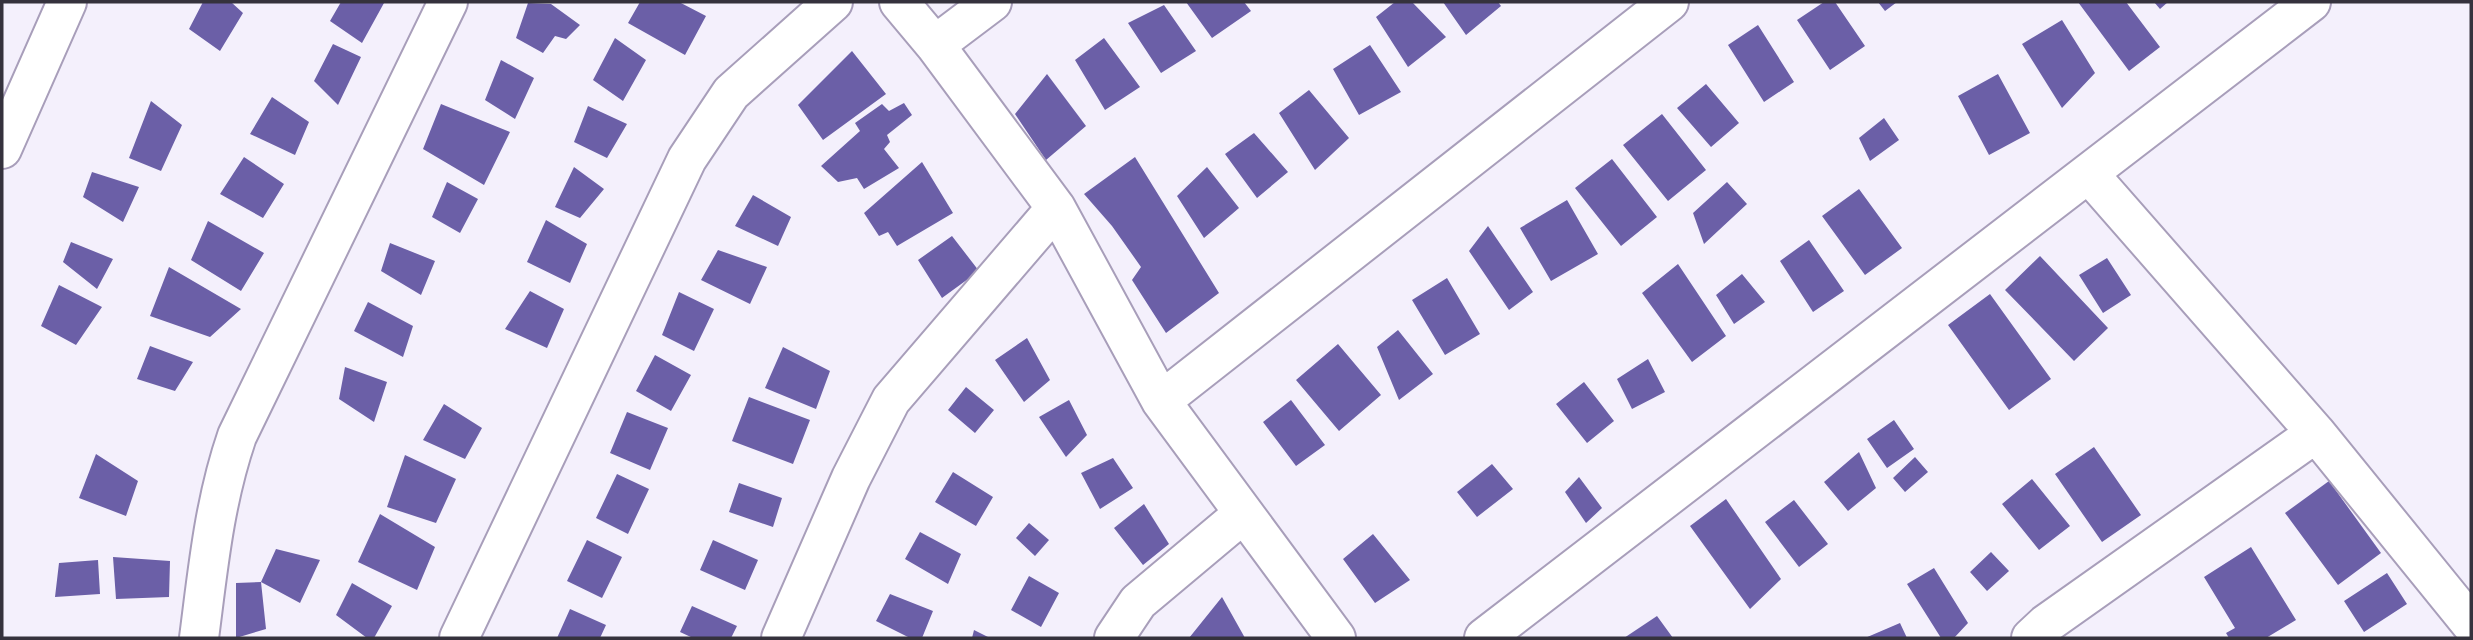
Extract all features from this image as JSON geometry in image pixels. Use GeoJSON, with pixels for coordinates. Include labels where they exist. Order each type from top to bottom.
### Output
{"type":"FeatureCollection","features":[{"type":"Feature","properties":{"kind":"street"},"geometry":{"type":"LineString","coordinates":[[199,638],[215,512],[223,476],[237,436],[448,2]]}},
{"type":"Feature","properties":{"kind":"street"},"geometry":{"type":"LineString","coordinates":[[459,638],[687,159],[731,93],[833,2]]}},
{"type":"Feature","properties":{"kind":"street"},"geometry":{"type":"LineString","coordinates":[[899,2],[935,45],[1056,208],[1161,401],[1336,638]]}},
{"type":"Feature","properties":{"kind":"street"},"geometry":{"type":"LineString","coordinates":[[935,45],[992,2]]}},
{"type":"Feature","properties":{"kind":"street"},"geometry":{"type":"LineString","coordinates":[[1161,401],[1669,2]]}},
{"type":"Feature","properties":{"kind":"street"},"geometry":{"type":"LineString","coordinates":[[1484,638],[2311,2]]}},
{"type":"Feature","properties":{"kind":"street"},"geometry":{"type":"LineString","coordinates":[[2,149],[64,3]]}},
{"type":"Feature","properties":{"kind":"street"},"geometry":{"type":"LineString","coordinates":[[2089,174],[2316,433],[2471,624]]}},
{"type":"Feature","properties":{"kind":"street"},"geometry":{"type":"LineString","coordinates":[[781,638],[851,478],[891,400],[1056,208]]}},
{"type":"Feature","properties":{"kind":"street"},"geometry":{"type":"LineString","coordinates":[[2031,638],[2046,624],[2316,433]]}},
{"type":"Feature","properties":{"kind":"street"},"geometry":{"type":"LineString","coordinates":[[1114,638],[1138,602],[1243,514]]}},
{"type":"Feature","properties":{"kind":"building"},"geometry":{"type":"Polygon","coordinates":[[[203,2],[231,2],[243,13],[220,51],[189,29],[203,2]]]}},
{"type":"Feature","properties":{"kind":"building"},"geometry":{"type":"Polygon","coordinates":[[[341,2],[384,3],[362,43],[330,21],[341,2]]]}},
{"type":"Feature","properties":{"kind":"building"},"geometry":{"type":"Polygon","coordinates":[[[640,2],[679,2],[706,16],[685,55],[628,23],[640,2]]]}},
{"type":"Feature","properties":{"kind":"building"},"geometry":{"type":"Polygon","coordinates":[[[1186,2],[1244,2],[1251,11],[1212,38],[1186,2]]]}},
{"type":"Feature","properties":{"kind":"building"},"geometry":{"type":"Polygon","coordinates":[[[1395,2],[1412,2],[1446,37],[1408,67],[1376,17],[1395,2]]]}},
{"type":"Feature","properties":{"kind":"building"},"geometry":{"type":"Polygon","coordinates":[[[1443,2],[1498,2],[1501,6],[1466,35],[1443,2]]]}},
{"type":"Feature","properties":{"kind":"building"},"geometry":{"type":"Polygon","coordinates":[[[1824,2],[1835,2],[1865,46],[1830,70],[1797,20],[1824,2]]]}},
{"type":"Feature","properties":{"kind":"building"},"geometry":{"type":"Polygon","coordinates":[[[1878,2],[1897,2],[1885,11],[1878,2]]]}},
{"type":"Feature","properties":{"kind":"building"},"geometry":{"type":"Polygon","coordinates":[[[2078,2],[2126,2],[2160,47],[2129,71],[2078,2]]]}},
{"type":"Feature","properties":{"kind":"building"},"geometry":{"type":"Polygon","coordinates":[[[2154,2],[2168,2],[2160,9],[2154,2]]]}},
{"type":"Feature","properties":{"kind":"building"},"geometry":{"type":"Polygon","coordinates":[[[528,3],[551,4],[580,25],[566,39],[555,36],[543,53],[516,38],[528,3]]]}},
{"type":"Feature","properties":{"kind":"building"},"geometry":{"type":"Polygon","coordinates":[[[1164,5],[1196,51],[1161,73],[1128,23],[1164,5]]]}},
{"type":"Feature","properties":{"kind":"building"},"geometry":{"type":"Polygon","coordinates":[[[2062,20],[2095,73],[2062,108],[2022,44],[2062,20]]]}},
{"type":"Feature","properties":{"kind":"building"},"geometry":{"type":"Polygon","coordinates":[[[1758,25],[1794,82],[1764,102],[1728,45],[1758,25]]]}},
{"type":"Feature","properties":{"kind":"building"},"geometry":{"type":"Polygon","coordinates":[[[615,38],[646,60],[623,101],[593,80],[615,38]]]}},
{"type":"Feature","properties":{"kind":"building"},"geometry":{"type":"Polygon","coordinates":[[[1104,38],[1140,87],[1105,110],[1075,60],[1104,38]]]}},
{"type":"Feature","properties":{"kind":"building"},"geometry":{"type":"Polygon","coordinates":[[[333,44],[361,57],[338,105],[314,81],[333,44]]]}},
{"type":"Feature","properties":{"kind":"building"},"geometry":{"type":"Polygon","coordinates":[[[1370,45],[1401,92],[1359,115],[1333,69],[1370,45]]]}},
{"type":"Feature","properties":{"kind":"building"},"geometry":{"type":"Polygon","coordinates":[[[852,51],[886,94],[823,140],[798,105],[852,51]]]}},
{"type":"Feature","properties":{"kind":"building"},"geometry":{"type":"Polygon","coordinates":[[[501,60],[534,78],[515,119],[485,100],[501,60]]]}},
{"type":"Feature","properties":{"kind":"building"},"geometry":{"type":"Polygon","coordinates":[[[1047,74],[1086,126],[1046,160],[1015,114],[1047,74]]]}},
{"type":"Feature","properties":{"kind":"building"},"geometry":{"type":"Polygon","coordinates":[[[1998,74],[2030,133],[1989,155],[1958,96],[1998,74]]]}},
{"type":"Feature","properties":{"kind":"building"},"geometry":{"type":"Polygon","coordinates":[[[1706,84],[1739,123],[1711,147],[1677,108],[1706,84]]]}},
{"type":"Feature","properties":{"kind":"building"},"geometry":{"type":"Polygon","coordinates":[[[1309,90],[1349,138],[1315,170],[1279,113],[1309,90]]]}},
{"type":"Feature","properties":{"kind":"building"},"geometry":{"type":"Polygon","coordinates":[[[272,97],[309,122],[295,155],[250,134],[272,97]]]}},
{"type":"Feature","properties":{"kind":"building"},"geometry":{"type":"Polygon","coordinates":[[[151,101],[182,125],[161,171],[129,158],[151,101]]]}},
{"type":"Feature","properties":{"kind":"building"},"geometry":{"type":"Polygon","coordinates":[[[904,103],[912,115],[887,135],[890,142],[884,149],[899,168],[864,189],[857,178],[838,182],[821,166],[860,131],[855,123],[882,104],[889,111],[904,103]]]}},
{"type":"Feature","properties":{"kind":"building"},"geometry":{"type":"Polygon","coordinates":[[[441,104],[510,132],[484,185],[423,149],[441,104]]]}},
{"type":"Feature","properties":{"kind":"building"},"geometry":{"type":"Polygon","coordinates":[[[588,106],[627,124],[607,158],[574,142],[588,106]]]}},
{"type":"Feature","properties":{"kind":"building"},"geometry":{"type":"Polygon","coordinates":[[[1662,114],[1706,170],[1668,201],[1623,145],[1662,114]]]}},
{"type":"Feature","properties":{"kind":"building"},"geometry":{"type":"Polygon","coordinates":[[[1884,118],[1899,140],[1870,161],[1859,138],[1884,118]]]}},
{"type":"Feature","properties":{"kind":"building"},"geometry":{"type":"Polygon","coordinates":[[[1254,133],[1288,172],[1257,198],[1225,154],[1254,133]]]}},
{"type":"Feature","properties":{"kind":"building"},"geometry":{"type":"Polygon","coordinates":[[[244,157],[284,184],[263,218],[220,194],[244,157]]]}},
{"type":"Feature","properties":{"kind":"building"},"geometry":{"type":"Polygon","coordinates":[[[1135,157],[1219,293],[1166,333],[1132,280],[1141,267],[1112,226],[1084,194],[1135,157]]]}},
{"type":"Feature","properties":{"kind":"building"},"geometry":{"type":"Polygon","coordinates":[[[1612,159],[1657,217],[1621,246],[1575,188],[1612,159]]]}},
{"type":"Feature","properties":{"kind":"building"},"geometry":{"type":"Polygon","coordinates":[[[922,162],[953,213],[897,246],[888,232],[879,236],[864,213],[922,162]]]}},
{"type":"Feature","properties":{"kind":"building"},"geometry":{"type":"Polygon","coordinates":[[[574,167],[604,189],[580,218],[555,207],[574,167]]]}},
{"type":"Feature","properties":{"kind":"building"},"geometry":{"type":"Polygon","coordinates":[[[1207,167],[1239,208],[1204,238],[1177,196],[1207,167]]]}},
{"type":"Feature","properties":{"kind":"building"},"geometry":{"type":"Polygon","coordinates":[[[92,172],[139,187],[123,222],[83,197],[92,172]]]}},
{"type":"Feature","properties":{"kind":"building"},"geometry":{"type":"Polygon","coordinates":[[[447,182],[478,199],[460,233],[432,217],[447,182]]]}},
{"type":"Feature","properties":{"kind":"building"},"geometry":{"type":"Polygon","coordinates":[[[1727,182],[1747,204],[1704,244],[1693,213],[1727,182]]]}},
{"type":"Feature","properties":{"kind":"building"},"geometry":{"type":"Polygon","coordinates":[[[1859,189],[1902,248],[1865,275],[1822,216],[1859,189]]]}},
{"type":"Feature","properties":{"kind":"building"},"geometry":{"type":"Polygon","coordinates":[[[753,195],[791,217],[778,246],[735,226],[753,195]]]}},
{"type":"Feature","properties":{"kind":"building"},"geometry":{"type":"Polygon","coordinates":[[[1567,200],[1598,254],[1551,281],[1520,228],[1567,200]]]}},
{"type":"Feature","properties":{"kind":"building"},"geometry":{"type":"Polygon","coordinates":[[[546,220],[587,244],[570,283],[527,262],[546,220]]]}},
{"type":"Feature","properties":{"kind":"building"},"geometry":{"type":"Polygon","coordinates":[[[208,221],[264,253],[241,291],[191,260],[208,221]]]}},
{"type":"Feature","properties":{"kind":"building"},"geometry":{"type":"Polygon","coordinates":[[[1488,226],[1533,292],[1509,310],[1469,251],[1488,226]]]}},
{"type":"Feature","properties":{"kind":"building"},"geometry":{"type":"Polygon","coordinates":[[[952,236],[979,271],[942,298],[918,260],[952,236]]]}},
{"type":"Feature","properties":{"kind":"building"},"geometry":{"type":"Polygon","coordinates":[[[1809,240],[1844,291],[1813,312],[1780,261],[1809,240]]]}},
{"type":"Feature","properties":{"kind":"building"},"geometry":{"type":"Polygon","coordinates":[[[71,242],[113,259],[97,289],[63,262],[71,242]]]}},
{"type":"Feature","properties":{"kind":"building"},"geometry":{"type":"Polygon","coordinates":[[[390,243],[435,261],[421,295],[381,271],[390,243]]]}},
{"type":"Feature","properties":{"kind":"building"},"geometry":{"type":"Polygon","coordinates":[[[718,250],[767,267],[750,304],[701,280],[718,250]]]}},
{"type":"Feature","properties":{"kind":"building"},"geometry":{"type":"Polygon","coordinates":[[[2040,256],[2108,328],[2074,361],[2005,290],[2040,256]]]}},
{"type":"Feature","properties":{"kind":"building"},"geometry":{"type":"Polygon","coordinates":[[[2107,258],[2131,295],[2103,313],[2079,275],[2107,258]]]}},
{"type":"Feature","properties":{"kind":"building"},"geometry":{"type":"Polygon","coordinates":[[[1678,264],[1726,336],[1692,362],[1642,293],[1678,264]]]}},
{"type":"Feature","properties":{"kind":"building"},"geometry":{"type":"Polygon","coordinates":[[[169,267],[241,309],[210,337],[150,316],[169,267]]]}},
{"type":"Feature","properties":{"kind":"building"},"geometry":{"type":"Polygon","coordinates":[[[1742,274],[1765,302],[1734,324],[1716,295],[1742,274]]]}},
{"type":"Feature","properties":{"kind":"building"},"geometry":{"type":"Polygon","coordinates":[[[1447,278],[1480,334],[1445,355],[1412,300],[1447,278]]]}},
{"type":"Feature","properties":{"kind":"building"},"geometry":{"type":"Polygon","coordinates":[[[59,285],[102,307],[76,345],[41,326],[59,285]]]}},
{"type":"Feature","properties":{"kind":"building"},"geometry":{"type":"Polygon","coordinates":[[[530,291],[564,309],[547,348],[505,329],[530,291]]]}},
{"type":"Feature","properties":{"kind":"building"},"geometry":{"type":"Polygon","coordinates":[[[679,292],[714,309],[694,351],[662,335],[679,292]]]}},
{"type":"Feature","properties":{"kind":"building"},"geometry":{"type":"Polygon","coordinates":[[[1990,294],[2051,379],[2009,410],[1948,325],[1990,294]]]}},
{"type":"Feature","properties":{"kind":"building"},"geometry":{"type":"Polygon","coordinates":[[[368,302],[413,326],[403,357],[354,331],[368,302]]]}},
{"type":"Feature","properties":{"kind":"building"},"geometry":{"type":"Polygon","coordinates":[[[1398,330],[1433,374],[1399,400],[1377,347],[1398,330]]]}},
{"type":"Feature","properties":{"kind":"building"},"geometry":{"type":"Polygon","coordinates":[[[1027,338],[1050,380],[1024,402],[995,360],[1027,338]]]}},
{"type":"Feature","properties":{"kind":"building"},"geometry":{"type":"Polygon","coordinates":[[[1338,344],[1381,395],[1339,431],[1296,380],[1338,344]]]}},
{"type":"Feature","properties":{"kind":"building"},"geometry":{"type":"Polygon","coordinates":[[[150,346],[193,362],[175,391],[137,379],[150,346]]]}},
{"type":"Feature","properties":{"kind":"building"},"geometry":{"type":"Polygon","coordinates":[[[783,347],[830,371],[816,409],[765,388],[783,347]]]}},
{"type":"Feature","properties":{"kind":"building"},"geometry":{"type":"Polygon","coordinates":[[[655,355],[691,375],[671,411],[636,391],[655,355]]]}},
{"type":"Feature","properties":{"kind":"building"},"geometry":{"type":"Polygon","coordinates":[[[1648,359],[1665,392],[1632,409],[1617,379],[1648,359]]]}},
{"type":"Feature","properties":{"kind":"building"},"geometry":{"type":"Polygon","coordinates":[[[345,367],[387,382],[374,422],[339,399],[345,367]]]}},
{"type":"Feature","properties":{"kind":"building"},"geometry":{"type":"Polygon","coordinates":[[[1584,382],[1614,421],[1587,443],[1556,404],[1584,382]]]}},
{"type":"Feature","properties":{"kind":"building"},"geometry":{"type":"Polygon","coordinates":[[[966,387],[994,410],[975,433],[948,410],[966,387]]]}},
{"type":"Feature","properties":{"kind":"building"},"geometry":{"type":"Polygon","coordinates":[[[749,397],[810,420],[793,464],[732,441],[749,397]]]}},
{"type":"Feature","properties":{"kind":"building"},"geometry":{"type":"Polygon","coordinates":[[[1069,400],[1087,435],[1066,457],[1039,417],[1069,400]]]}},
{"type":"Feature","properties":{"kind":"building"},"geometry":{"type":"Polygon","coordinates":[[[1291,400],[1325,445],[1296,466],[1263,422],[1291,400]]]}},
{"type":"Feature","properties":{"kind":"building"},"geometry":{"type":"Polygon","coordinates":[[[444,404],[482,428],[465,459],[423,440],[444,404]]]}},
{"type":"Feature","properties":{"kind":"building"},"geometry":{"type":"Polygon","coordinates":[[[627,412],[668,428],[650,470],[610,453],[627,412]]]}},
{"type":"Feature","properties":{"kind":"building"},"geometry":{"type":"Polygon","coordinates":[[[1894,420],[1914,449],[1887,468],[1867,439],[1894,420]]]}},
{"type":"Feature","properties":{"kind":"building"},"geometry":{"type":"Polygon","coordinates":[[[2094,447],[2141,515],[2102,542],[2055,474],[2094,447]]]}},
{"type":"Feature","properties":{"kind":"building"},"geometry":{"type":"Polygon","coordinates":[[[1859,452],[1876,488],[1848,511],[1824,482],[1859,452]]]}},
{"type":"Feature","properties":{"kind":"building"},"geometry":{"type":"Polygon","coordinates":[[[96,454],[138,481],[126,516],[79,498],[96,454]]]}},
{"type":"Feature","properties":{"kind":"building"},"geometry":{"type":"Polygon","coordinates":[[[405,455],[456,479],[436,523],[387,507],[405,455]]]}},
{"type":"Feature","properties":{"kind":"building"},"geometry":{"type":"Polygon","coordinates":[[[1915,457],[1928,472],[1905,492],[1893,478],[1915,457]]]}},
{"type":"Feature","properties":{"kind":"building"},"geometry":{"type":"Polygon","coordinates":[[[1113,458],[1133,488],[1100,509],[1081,473],[1113,458]]]}},
{"type":"Feature","properties":{"kind":"building"},"geometry":{"type":"Polygon","coordinates":[[[1492,464],[1513,489],[1477,517],[1457,492],[1492,464]]]}},
{"type":"Feature","properties":{"kind":"building"},"geometry":{"type":"Polygon","coordinates":[[[953,472],[993,497],[976,526],[935,502],[953,472]]]}},
{"type":"Feature","properties":{"kind":"building"},"geometry":{"type":"Polygon","coordinates":[[[617,474],[649,489],[628,534],[596,518],[617,474]]]}},
{"type":"Feature","properties":{"kind":"building"},"geometry":{"type":"Polygon","coordinates":[[[1579,477],[1602,508],[1586,523],[1565,492],[1579,477]]]}},
{"type":"Feature","properties":{"kind":"building"},"geometry":{"type":"Polygon","coordinates":[[[2032,479],[2070,526],[2039,550],[2002,504],[2032,479]]]}},
{"type":"Feature","properties":{"kind":"building"},"geometry":{"type":"Polygon","coordinates":[[[2329,481],[2381,553],[2338,585],[2285,513],[2329,481]]]}},
{"type":"Feature","properties":{"kind":"building"},"geometry":{"type":"Polygon","coordinates":[[[739,483],[782,498],[773,527],[729,512],[739,483]]]}},
{"type":"Feature","properties":{"kind":"building"},"geometry":{"type":"Polygon","coordinates":[[[1726,499],[1781,579],[1750,609],[1690,526],[1726,499]]]}},
{"type":"Feature","properties":{"kind":"building"},"geometry":{"type":"Polygon","coordinates":[[[1794,500],[1828,544],[1799,567],[1765,522],[1794,500]]]}},
{"type":"Feature","properties":{"kind":"building"},"geometry":{"type":"Polygon","coordinates":[[[1144,504],[1169,544],[1143,565],[1114,528],[1144,504]]]}},
{"type":"Feature","properties":{"kind":"building"},"geometry":{"type":"Polygon","coordinates":[[[380,514],[435,547],[417,590],[358,562],[380,514]]]}},
{"type":"Feature","properties":{"kind":"building"},"geometry":{"type":"Polygon","coordinates":[[[1029,523],[1049,540],[1035,556],[1016,538],[1029,523]]]}},
{"type":"Feature","properties":{"kind":"building"},"geometry":{"type":"Polygon","coordinates":[[[920,532],[961,554],[948,584],[905,559],[920,532]]]}},
{"type":"Feature","properties":{"kind":"building"},"geometry":{"type":"Polygon","coordinates":[[[1373,534],[1410,580],[1375,603],[1343,559],[1373,534]]]}},
{"type":"Feature","properties":{"kind":"building"},"geometry":{"type":"Polygon","coordinates":[[[587,540],[622,557],[602,598],[567,581],[587,540]]]}},
{"type":"Feature","properties":{"kind":"building"},"geometry":{"type":"Polygon","coordinates":[[[713,540],[758,560],[745,590],[700,570],[713,540]]]}},
{"type":"Feature","properties":{"kind":"building"},"geometry":{"type":"Polygon","coordinates":[[[2251,547],[2296,620],[2266,638],[2229,638],[2226,633],[2235,628],[2204,577],[2251,547]]]}},
{"type":"Feature","properties":{"kind":"building"},"geometry":{"type":"Polygon","coordinates":[[[276,549],[320,560],[300,603],[261,582],[276,549]]]}},
{"type":"Feature","properties":{"kind":"building"},"geometry":{"type":"Polygon","coordinates":[[[1991,552],[2009,571],[1987,591],[1970,572],[1991,552]]]}},
{"type":"Feature","properties":{"kind":"building"},"geometry":{"type":"Polygon","coordinates":[[[113,557],[170,561],[169,597],[116,599],[113,557]]]}},
{"type":"Feature","properties":{"kind":"building"},"geometry":{"type":"Polygon","coordinates":[[[98,560],[100,594],[55,597],[59,563],[98,560]]]}},
{"type":"Feature","properties":{"kind":"building"},"geometry":{"type":"Polygon","coordinates":[[[1934,568],[1968,623],[1954,638],[1941,638],[1907,584],[1934,568]]]}},
{"type":"Feature","properties":{"kind":"building"},"geometry":{"type":"Polygon","coordinates":[[[2387,573],[2407,604],[2364,632],[2344,601],[2387,573]]]}},
{"type":"Feature","properties":{"kind":"building"},"geometry":{"type":"Polygon","coordinates":[[[1029,576],[1059,593],[1041,627],[1011,610],[1029,576]]]}},
{"type":"Feature","properties":{"kind":"building"},"geometry":{"type":"Polygon","coordinates":[[[261,582],[266,629],[236,638],[236,583],[261,582]]]}},
{"type":"Feature","properties":{"kind":"building"},"geometry":{"type":"Polygon","coordinates":[[[352,583],[392,606],[374,638],[367,638],[336,615],[352,583]]]}},
{"type":"Feature","properties":{"kind":"building"},"geometry":{"type":"Polygon","coordinates":[[[890,594],[933,611],[922,638],[910,638],[876,621],[890,594]]]}},
{"type":"Feature","properties":{"kind":"building"},"geometry":{"type":"Polygon","coordinates":[[[1222,597],[1245,638],[1189,638],[1222,597]]]}},
{"type":"Feature","properties":{"kind":"building"},"geometry":{"type":"Polygon","coordinates":[[[692,606],[737,626],[731,638],[693,638],[680,632],[692,606]]]}},
{"type":"Feature","properties":{"kind":"building"},"geometry":{"type":"Polygon","coordinates":[[[570,609],[606,625],[600,638],[557,638],[570,609]]]}},
{"type":"Feature","properties":{"kind":"building"},"geometry":{"type":"Polygon","coordinates":[[[1657,616],[1673,638],[1624,638],[1657,616]]]}},
{"type":"Feature","properties":{"kind":"building"},"geometry":{"type":"Polygon","coordinates":[[[1900,623],[1907,638],[1865,638],[1900,623]]]}},
{"type":"Feature","properties":{"kind":"building"},"geometry":{"type":"Polygon","coordinates":[[[974,630],[990,638],[972,638],[974,630]]]}}]}
